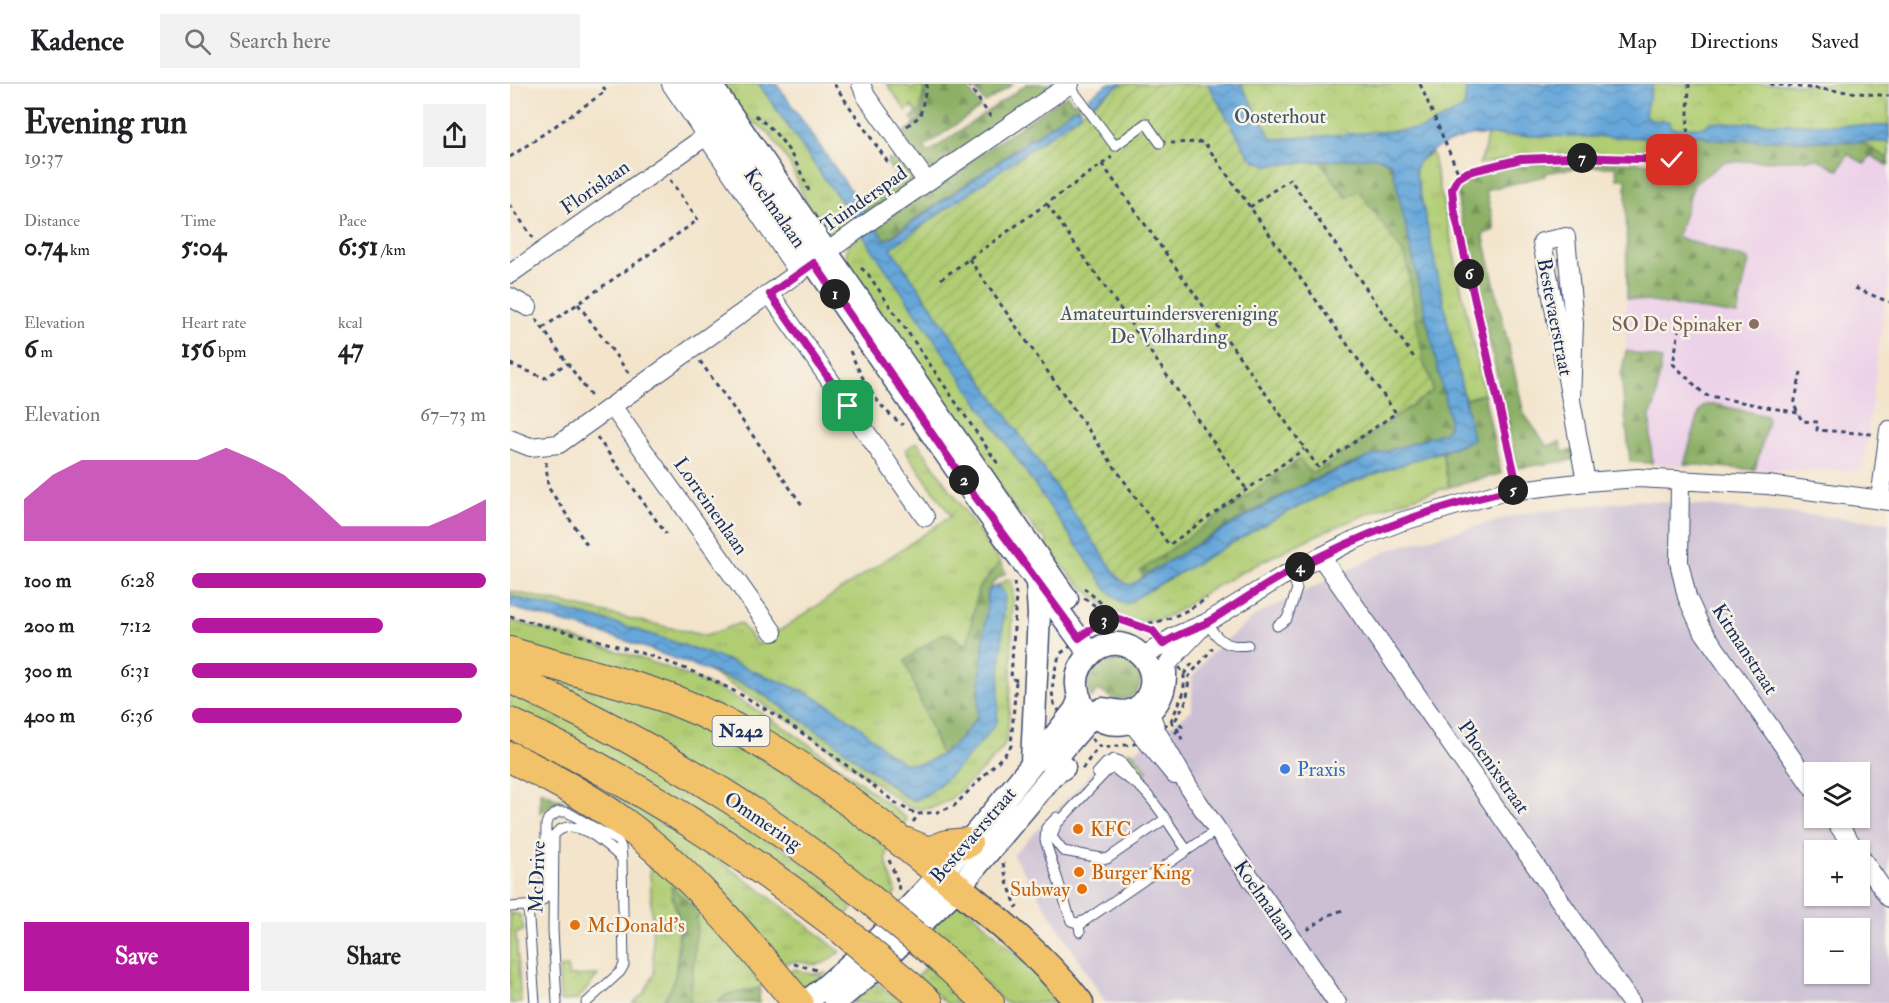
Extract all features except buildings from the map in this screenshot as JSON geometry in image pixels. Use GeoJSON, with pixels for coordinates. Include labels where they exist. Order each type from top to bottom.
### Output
{"type":"FeatureCollection","features":[{"type":"Feature","properties":{"kind":"highway","name":"N242"},"geometry":{"type":"LineString","coordinates":[[510,652],[671,700],[752,736],[820,778],[949,881]]}},
{"type":"Feature","properties":{"kind":"highway","name":"Ommering"},"geometry":{"type":"LineString","coordinates":[[510,678],[594,719],[717,790],[765,821],[866,896],[937,955],[989,1003]]}},
{"type":"Feature","properties":{"kind":"highway","name":"Ommering"},"geometry":{"type":"LineString","coordinates":[[510,723],[558,746],[638,790],[736,851],[837,925],[918,994]]}},
{"type":"Feature","properties":{"kind":"highway"},"geometry":{"type":"LineString","coordinates":[[510,757],[595,803],[626,824],[661,853],[717,909],[798,1003]]}},
{"type":"Feature","properties":{"kind":"highway","name":"N242"},"geometry":{"type":"LineString","coordinates":[[900,840],[926,851],[947,845],[967,843]]}},
{"type":"Feature","properties":{"kind":"main road","name":"N242"},"geometry":{"type":"LineString","coordinates":[[949,881],[1044,964],[1079,1003]]}},
{"type":"Feature","properties":{"kind":"street","name":"Koelmalaan"},"geometry":{"type":"LineString","coordinates":[[671,84],[706,136],[813,263],[1090,642]]}},
{"type":"Feature","properties":{"kind":"street","name":"Koelmalaan"},"geometry":{"type":"LineString","coordinates":[[690,84],[932,435],[1037,582],[1090,642]]}},
{"type":"Feature","properties":{"kind":"street","name":"Koelmalaan"},"geometry":{"type":"LineString","coordinates":[[710,84],[813,263]]}},
{"type":"Feature","properties":{"kind":"street","name":"Tuinderspad"},"geometry":{"type":"LineString","coordinates":[[861,84],[866,96],[927,182]]}},
{"type":"Feature","properties":{"kind":"street","name":"Tuinderspad"},"geometry":{"type":"LineString","coordinates":[[813,263],[857,230],[1069,84]]}},
{"type":"Feature","properties":{"kind":"street","name":"Florislaan"},"geometry":{"type":"LineString","coordinates":[[510,274],[706,136]]}},
{"type":"Feature","properties":{"kind":"street","name":"Bestevaerstraat"},"geometry":{"type":"LineString","coordinates":[[1570,398],[1574,324],[1566,237],[1542,243],[1570,398],[1586,482]]}},
{"type":"Feature","properties":{"kind":"street"},"geometry":{"type":"LineString","coordinates":[[510,439],[530,447],[559,444],[813,263]]}},
{"type":"Feature","properties":{"kind":"street"},"geometry":{"type":"LineString","coordinates":[[770,294],[925,518]]}},
{"type":"Feature","properties":{"kind":"street"},"geometry":{"type":"LineString","coordinates":[[510,297],[528,307]]}},
{"type":"Feature","properties":{"kind":"street","name":"Lorreinenlaan"},"geometry":{"type":"LineString","coordinates":[[601,414],[773,632]]}},
{"type":"Feature","properties":{"kind":"street"},"geometry":{"type":"LineString","coordinates":[[1143,711],[1156,706],[1163,692],[1167,658],[1175,636],[1206,623],[1321,556],[1400,522],[1518,489],[1638,478],[1768,485],[1885,500],[1889,430]]}},
{"type":"Feature","properties":{"kind":"street","name":"Kitmanstraat"},"geometry":{"type":"LineString","coordinates":[[1680,480],[1679,562],[1687,597],[1701,628],[1804,775]]}},
{"type":"Feature","properties":{"kind":"street","name":"Phoenixstraat"},"geometry":{"type":"LineString","coordinates":[[1321,556],[1630,1003]]}},
{"type":"Feature","properties":{"kind":"street"},"geometry":{"type":"LineString","coordinates":[[1032,762],[1039,614],[1037,582]]}},
{"type":"Feature","properties":{"kind":"street"},"geometry":{"type":"LineString","coordinates":[[1143,711],[1138,707],[1127,712],[1102,709],[1088,724],[1077,691],[1077,675],[1090,642],[1124,646],[1144,656],[1167,658]]}},
{"type":"Feature","properties":{"kind":"street"},"geometry":{"type":"LineString","coordinates":[[1143,711],[1152,682],[1152,673],[1144,656]]}},
{"type":"Feature","properties":{"kind":"street","name":"Koelmalaan"},"geometry":{"type":"LineString","coordinates":[[1143,711],[1216,830],[1337,1003]]}},
{"type":"Feature","properties":{"kind":"street","name":"Bestevaerstraat"},"geometry":{"type":"LineString","coordinates":[[949,881],[967,843],[1032,762],[1088,724]]}},
{"type":"Feature","properties":{"kind":"street","name":"Bestevaerstraat"},"geometry":{"type":"LineString","coordinates":[[861,969],[908,909],[949,881],[1053,775],[1072,761],[1088,724]]}},
{"type":"Feature","properties":{"kind":"street"},"geometry":{"type":"LineString","coordinates":[[1870,870],[1889,898]]}},
{"type":"Feature","properties":{"kind":"street"},"geometry":{"type":"LineString","coordinates":[[805,1003],[861,969]]}},
{"type":"Feature","properties":{"kind":"street"},"geometry":{"type":"LineString","coordinates":[[835,1003],[861,969]]}},
{"type":"Feature","properties":{"kind":"lane","name":"Tuinderspad"},"geometry":{"type":"LineString","coordinates":[[1069,84],[1114,146]]}},
{"type":"Feature","properties":{"kind":"lane"},"geometry":{"type":"LineString","coordinates":[[1114,146],[1146,123],[1160,143]]}},
{"type":"Feature","properties":{"kind":"lane"},"geometry":{"type":"LineString","coordinates":[[1277,626],[1287,619],[1297,589],[1291,572]]}},
{"type":"Feature","properties":{"kind":"lane"},"geometry":{"type":"LineString","coordinates":[[1206,623],[1220,641],[1228,645],[1248,645]]}},
{"type":"Feature","properties":{"kind":"lane"},"geometry":{"type":"LineString","coordinates":[[1086,920],[1077,923],[1071,921],[1045,840],[1046,828],[1106,763],[1114,759],[1120,761],[1134,784]]}},
{"type":"Feature","properties":{"kind":"lane"},"geometry":{"type":"LineString","coordinates":[[1165,819],[1107,860],[1063,851],[1052,837],[1056,825],[1107,771],[1114,768],[1152,800],[1187,850]]}},
{"type":"Feature","properties":{"kind":"lane"},"geometry":{"type":"LineString","coordinates":[[510,907],[541,903],[545,898],[546,824],[548,819],[558,812],[567,812],[618,841],[622,859],[624,965],[620,972],[586,1003]]}},
{"type":"Feature","properties":{"kind":"lane","name":"McDrive"},"geometry":{"type":"LineString","coordinates":[[557,1003],[553,930],[553,841],[557,831],[567,825],[578,828],[603,842],[622,859]]}},
{"type":"Feature","properties":{"kind":"lane"},"geometry":{"type":"LineString","coordinates":[[1080,932],[1079,926],[1086,920],[1216,830]]}},
{"type":"Feature","properties":{"kind":"lane"},"geometry":{"type":"LineString","coordinates":[[528,906],[535,1003]]}},
{"type":"Feature","properties":{"kind":"path"},"geometry":{"type":"LineString","coordinates":[[510,157],[606,91],[601,84]]}},
{"type":"Feature","properties":{"kind":"path"},"geometry":{"type":"LineString","coordinates":[[834,84],[886,162],[920,116],[927,84]]}},
{"type":"Feature","properties":{"kind":"path"},"geometry":{"type":"LineString","coordinates":[[968,84],[1001,132]]}},
{"type":"Feature","properties":{"kind":"path"},"geometry":{"type":"LineString","coordinates":[[1420,84],[1460,177]]}},
{"type":"Feature","properties":{"kind":"path"},"geometry":{"type":"LineString","coordinates":[[1518,489],[1454,209],[1452,189],[1460,177],[1468,172],[1521,159],[1571,157],[1672,160],[1683,154],[1687,141],[1689,84]]}},
{"type":"Feature","properties":{"kind":"path"},"geometry":{"type":"LineString","coordinates":[[1770,84],[1889,96]]}},
{"type":"Feature","properties":{"kind":"path"},"geometry":{"type":"LineString","coordinates":[[1102,164],[1318,467],[1396,413],[1203,142],[1160,143]]}},
{"type":"Feature","properties":{"kind":"path"},"geometry":{"type":"LineString","coordinates":[[941,279],[1116,154],[1114,146]]}},
{"type":"Feature","properties":{"kind":"path"},"geometry":{"type":"LineString","coordinates":[[543,328],[698,220],[661,168]]}},
{"type":"Feature","properties":{"kind":"path"},"geometry":{"type":"LineString","coordinates":[[1250,207],[1290,178],[1415,359]]}},
{"type":"Feature","properties":{"kind":"path"},"geometry":{"type":"LineString","coordinates":[[1047,204],[1247,490]]}},
{"type":"Feature","properties":{"kind":"path"},"geometry":{"type":"LineString","coordinates":[[510,205],[542,251]]}},
{"type":"Feature","properties":{"kind":"path"},"geometry":{"type":"LineString","coordinates":[[969,259],[1169,545],[1305,449]]}},
{"type":"Feature","properties":{"kind":"path"},"geometry":{"type":"LineString","coordinates":[[1855,288],[1889,302]]}},
{"type":"Feature","properties":{"kind":"path"},"geometry":{"type":"LineString","coordinates":[[578,304],[639,387]]}},
{"type":"Feature","properties":{"kind":"path"},"geometry":{"type":"LineString","coordinates":[[528,307],[601,414],[666,534]]}},
{"type":"Feature","properties":{"kind":"path"},"geometry":{"type":"LineString","coordinates":[[1681,319],[1673,364],[1705,395],[1798,412]]}},
{"type":"Feature","properties":{"kind":"path"},"geometry":{"type":"LineString","coordinates":[[692,349],[802,505]]}},
{"type":"Feature","properties":{"kind":"path"},"geometry":{"type":"LineString","coordinates":[[510,364],[545,378],[567,363]]}},
{"type":"Feature","properties":{"kind":"path"},"geometry":{"type":"LineString","coordinates":[[1801,372],[1794,405],[1802,421],[1818,422],[1817,430],[1888,436]]}},
{"type":"Feature","properties":{"kind":"path"},"geometry":{"type":"LineString","coordinates":[[544,445],[548,487],[589,548]]}},
{"type":"Feature","properties":{"kind":"path"},"geometry":{"type":"LineString","coordinates":[[1107,608],[1118,615],[1142,623],[1158,622],[1194,608],[1208,598]]}},
{"type":"Feature","properties":{"kind":"path"},"geometry":{"type":"LineString","coordinates":[[1081,772],[1088,724],[1053,703],[1053,689],[1060,654],[1090,642],[1110,616],[1153,631],[1167,658],[1184,674],[1184,692],[1171,721]]}},
{"type":"Feature","properties":{"kind":"path"},"geometry":{"type":"LineString","coordinates":[[1293,940],[1329,915],[1346,909]]}},
{"type":"Feature","properties":{"kind":"shaded area","name":"SO De Spinaker"},"geometry":{"type":"Polygon","coordinates":[[[1855,142],[1889,159],[1889,288],[1886,293],[1863,471],[1755,470],[1630,462],[1621,375],[1626,351],[1626,179],[1694,184],[1724,162],[1818,159],[1839,169],[1855,142]]]}},
{"type":"Feature","properties":{"kind":"shaded area"},"geometry":{"type":"Polygon","coordinates":[[[1639,500],[1889,522],[1889,1003],[1106,1003],[1013,855],[1111,753],[1135,751],[1192,710],[1192,677],[1211,653],[1256,615],[1394,548],[1525,513],[1639,500]]]}},
{"type":"Feature","properties":{"kind":"green space"},"geometry":{"type":"Polygon","coordinates":[[[721,84],[759,84],[857,222],[837,235],[823,232],[812,216],[790,164],[769,133],[740,112],[721,84]]]}},
{"type":"Feature","properties":{"kind":"green space"},"geometry":{"type":"Polygon","coordinates":[[[887,84],[907,86],[913,89],[925,84],[919,115],[913,120],[911,118],[917,113],[912,106],[906,111],[887,84]]]}},
{"type":"Feature","properties":{"kind":"green space"},"geometry":{"type":"Polygon","coordinates":[[[929,84],[965,84],[981,107],[924,147],[928,153],[1027,84],[1059,84],[930,175],[901,134],[915,125],[914,123],[921,117],[926,86],[929,84]]]}},
{"type":"Feature","properties":{"kind":"green space"},"geometry":{"type":"Polygon","coordinates":[[[971,84],[1013,84],[985,103],[971,84]]]}},
{"type":"Feature","properties":{"kind":"green space","name":"Amateurtuindersvereniging De Volharding"},"geometry":{"type":"Polygon","coordinates":[[[1121,84],[1208,84],[1249,156],[1268,165],[1320,161],[1347,198],[1359,190],[1406,258],[1422,359],[1432,384],[1432,391],[1319,470],[1310,473],[1300,459],[1140,571],[1143,577],[1131,585],[1118,578],[891,248],[1121,84]]]}},
{"type":"Feature","properties":{"kind":"green space","name":"Oosterhout"},"geometry":{"type":"Polygon","coordinates":[[[1225,84],[1889,84],[1889,159],[1846,133],[1623,134],[1486,123],[1262,148],[1225,84]]]}},
{"type":"Feature","properties":{"kind":"green space"},"geometry":{"type":"Polygon","coordinates":[[[1067,95],[1072,102],[1078,102],[1080,109],[1075,108],[885,240],[875,226],[1067,95]]]}},
{"type":"Feature","properties":{"kind":"green space"},"geometry":{"type":"Polygon","coordinates":[[[1683,127],[1681,144],[1678,150],[1670,155],[1531,155],[1479,164],[1487,135],[1667,138],[1670,133],[1683,127]]]}},
{"type":"Feature","properties":{"kind":"green space"},"geometry":{"type":"Polygon","coordinates":[[[1692,135],[1704,135],[1707,139],[1889,142],[1889,166],[1870,155],[1865,164],[1848,154],[1839,170],[1818,159],[1724,162],[1694,184],[1677,237],[1749,260],[1737,315],[1627,298],[1626,179],[1617,179],[1616,167],[1582,167],[1545,173],[1545,176],[1486,190],[1495,230],[1483,234],[1524,414],[1547,446],[1560,442],[1563,452],[1574,450],[1573,460],[1518,468],[1459,208],[1459,184],[1470,175],[1514,166],[1582,162],[1673,164],[1687,153],[1692,135]]]}},
{"type":"Feature","properties":{"kind":"green space"},"geometry":{"type":"Polygon","coordinates":[[[1432,152],[1484,394],[1465,399],[1455,364],[1415,169],[1418,162],[1432,152]]]}},
{"type":"Feature","properties":{"kind":"green space"},"geometry":{"type":"Polygon","coordinates":[[[898,155],[915,179],[914,182],[867,214],[859,202],[896,176],[887,163],[898,155]]]}},
{"type":"Feature","properties":{"kind":"green space"},"geometry":{"type":"Polygon","coordinates":[[[1376,157],[1392,168],[1395,177],[1450,418],[1446,431],[1429,439],[1351,464],[1297,488],[1143,577],[1139,571],[1300,459],[1391,420],[1432,391],[1431,379],[1422,359],[1422,353],[1358,191],[1347,198],[1320,161],[1376,157]]]}},
{"type":"Feature","properties":{"kind":"green space"},"geometry":{"type":"Polygon","coordinates":[[[865,233],[1108,591],[1125,604],[1274,519],[1330,491],[1404,463],[1442,452],[1449,487],[1386,507],[1326,531],[1237,575],[1161,619],[1143,621],[1116,612],[1075,580],[1045,545],[1048,542],[1043,535],[1040,536],[1026,518],[1017,513],[845,261],[848,245],[865,233]]]}},
{"type":"Feature","properties":{"kind":"green space"},"geometry":{"type":"Polygon","coordinates":[[[1626,351],[1662,359],[1655,404],[1650,416],[1652,463],[1630,462],[1621,375],[1626,351]]]}},
{"type":"Feature","properties":{"kind":"green space"},"geometry":{"type":"Polygon","coordinates":[[[1484,394],[1501,474],[1449,487],[1442,452],[1473,440],[1465,399],[1484,394]]]}},
{"type":"Feature","properties":{"kind":"green space"},"geometry":{"type":"Polygon","coordinates":[[[1705,405],[1718,405],[1766,416],[1768,421],[1755,470],[1684,464],[1700,410],[1705,405]]]}},
{"type":"Feature","properties":{"kind":"green space"},"geometry":{"type":"Polygon","coordinates":[[[917,442],[1000,562],[978,589],[967,646],[950,635],[906,661],[941,755],[921,764],[904,764],[861,728],[805,692],[719,657],[622,625],[510,596],[510,591],[706,636],[740,623],[758,645],[951,516],[905,450],[917,442]]]}},
{"type":"Feature","properties":{"kind":"green space"},"geometry":{"type":"Polygon","coordinates":[[[1000,562],[1006,573],[994,581],[988,592],[977,718],[959,740],[941,755],[905,661],[942,634],[950,635],[967,646],[978,589],[1000,562]]]}},
{"type":"Feature","properties":{"kind":"green space"},"geometry":{"type":"Polygon","coordinates":[[[1009,579],[1013,585],[1007,737],[1004,746],[991,762],[959,792],[940,805],[925,808],[908,807],[796,724],[708,671],[750,686],[830,739],[908,799],[932,789],[1000,587],[994,587],[1009,579]]]}},
{"type":"Feature","properties":{"kind":"green space"},"geometry":{"type":"Polygon","coordinates":[[[510,620],[679,672],[730,695],[809,744],[907,819],[899,833],[822,772],[510,646],[510,620]]]}},
{"type":"Feature","properties":{"kind":"green space"},"geometry":{"type":"Polygon","coordinates":[[[1114,656],[1129,661],[1137,669],[1140,679],[1138,688],[1132,695],[1123,699],[1111,697],[1098,689],[1091,698],[1089,684],[1092,671],[1101,661],[1114,656]]]}},
{"type":"Feature","properties":{"kind":"green space"},"geometry":{"type":"Polygon","coordinates":[[[510,668],[683,710],[893,841],[886,860],[896,892],[891,899],[510,668]]]}},
{"type":"Feature","properties":{"kind":"green space"},"geometry":{"type":"Polygon","coordinates":[[[510,688],[661,766],[847,892],[847,902],[852,908],[845,916],[510,710],[510,688]]]}},
{"type":"Feature","properties":{"kind":"green space"},"geometry":{"type":"Polygon","coordinates":[[[510,740],[640,810],[681,836],[802,921],[840,952],[823,963],[794,962],[780,966],[710,888],[510,753],[510,740]]]}},
{"type":"Feature","properties":{"kind":"green space"},"geometry":{"type":"Polygon","coordinates":[[[1132,752],[1148,771],[1139,777],[1123,756],[1116,753],[1132,752]]]}},
{"type":"Feature","properties":{"kind":"green space"},"geometry":{"type":"Polygon","coordinates":[[[540,791],[563,801],[562,805],[553,804],[540,813],[540,791]]]}},
{"type":"Feature","properties":{"kind":"green space"},"geometry":{"type":"Polygon","coordinates":[[[638,840],[766,978],[760,988],[727,995],[716,1003],[690,1003],[698,911],[672,897],[679,921],[675,982],[661,1003],[633,1003],[644,993],[654,974],[650,870],[638,840]]]}},
{"type":"Feature","properties":{"kind":"green space"},"geometry":{"type":"Polygon","coordinates":[[[671,886],[698,911],[690,1003],[661,1003],[667,996],[675,977],[679,954],[679,922],[671,886]]]}},
{"type":"Feature","properties":{"kind":"green space"},"geometry":{"type":"Polygon","coordinates":[[[958,899],[1068,1003],[1005,1003],[930,929],[958,899]]]}},
{"type":"Feature","properties":{"kind":"green space"},"geometry":{"type":"Polygon","coordinates":[[[510,913],[520,915],[524,930],[516,934],[521,1003],[510,1003],[510,913]]]}},
{"type":"Feature","properties":{"kind":"green space"},"geometry":{"type":"Polygon","coordinates":[[[931,962],[974,1003],[946,1003],[917,976],[931,962]]]}},
{"type":"Feature","properties":{"kind":"green space"},"geometry":{"type":"Polygon","coordinates":[[[568,967],[568,976],[598,975],[577,1000],[560,1001],[559,968],[568,967]]]}},
{"type":"Feature","properties":{"kind":"green space"},"geometry":{"type":"Polygon","coordinates":[[[795,969],[810,974],[826,973],[802,991],[787,974],[795,969]]]}},
{"type":"Feature","properties":{"kind":"green space"},"geometry":{"type":"Polygon","coordinates":[[[876,983],[906,1003],[852,1003],[876,983]]]}},
{"type":"Feature","properties":{"kind":"green space"},"geometry":{"type":"Polygon","coordinates":[[[760,988],[759,1003],[716,1003],[727,995],[760,988]]]}},
{"type":"Feature","properties":{"kind":"water"},"geometry":{"type":"Polygon","coordinates":[[[759,84],[777,84],[867,214],[857,222],[821,174],[759,84]]]}},
{"type":"Feature","properties":{"kind":"water"},"geometry":{"type":"Polygon","coordinates":[[[1108,84],[1121,84],[1093,103],[1088,102],[1089,97],[1108,84]]]}},
{"type":"Feature","properties":{"kind":"water"},"geometry":{"type":"Polygon","coordinates":[[[1208,84],[1241,84],[1271,137],[1275,139],[1422,129],[1462,109],[1465,104],[1466,84],[1653,84],[1645,115],[1652,120],[1669,121],[1671,128],[1705,127],[1710,122],[1889,126],[1889,142],[1707,139],[1704,135],[1675,133],[1670,133],[1670,137],[1667,138],[1475,135],[1458,139],[1432,151],[1424,156],[1415,169],[1473,440],[1330,491],[1274,519],[1125,604],[1108,591],[863,236],[875,226],[885,240],[888,240],[1075,108],[1080,109],[1080,114],[891,248],[1118,577],[1124,583],[1131,585],[1189,549],[1297,488],[1367,458],[1445,432],[1449,426],[1392,165],[1376,157],[1268,165],[1256,161],[1249,156],[1208,84]]]}},
{"type":"Feature","properties":{"kind":"water"},"geometry":{"type":"Polygon","coordinates":[[[994,587],[1000,587],[1005,595],[997,720],[972,753],[945,779],[921,798],[912,801],[830,739],[750,686],[624,640],[510,607],[510,596],[622,625],[719,657],[805,692],[861,728],[887,752],[904,763],[921,764],[941,755],[959,740],[977,718],[988,592],[994,587]]]}},
{"type":"Feature","properties":{"kind":"place","name":"SO De Spinaker"},"geometry":{"type":"Point","coordinates":[1754,324]}},
{"type":"Feature","properties":{"kind":"place","name":"Praxis"},"geometry":{"type":"Point","coordinates":[1285,769]}},
{"type":"Feature","properties":{"kind":"place","name":"KFC"},"geometry":{"type":"Point","coordinates":[1078,829]}},
{"type":"Feature","properties":{"kind":"place","name":"Burger King"},"geometry":{"type":"Point","coordinates":[1079,872]}},
{"type":"Feature","properties":{"kind":"place","name":"Subway"},"geometry":{"type":"Point","coordinates":[1082,889]}},
{"type":"Feature","properties":{"kind":"place","name":"McDonald's"},"geometry":{"type":"Point","coordinates":[575,925]}},
{"type":"Feature","properties":{"kind":"route"},"geometry":{"type":"LineString","coordinates":[[848,406],[770,294],[814,263],[977,499],[1079,638],[1110,616],[1153,631],[1163,644],[1175,636],[1206,623],[1281,577],[1354,540],[1400,522],[1518,489],[1454,209],[1452,189],[1458,178],[1468,172],[1521,159],[1571,157],[1672,160]]}}]}
